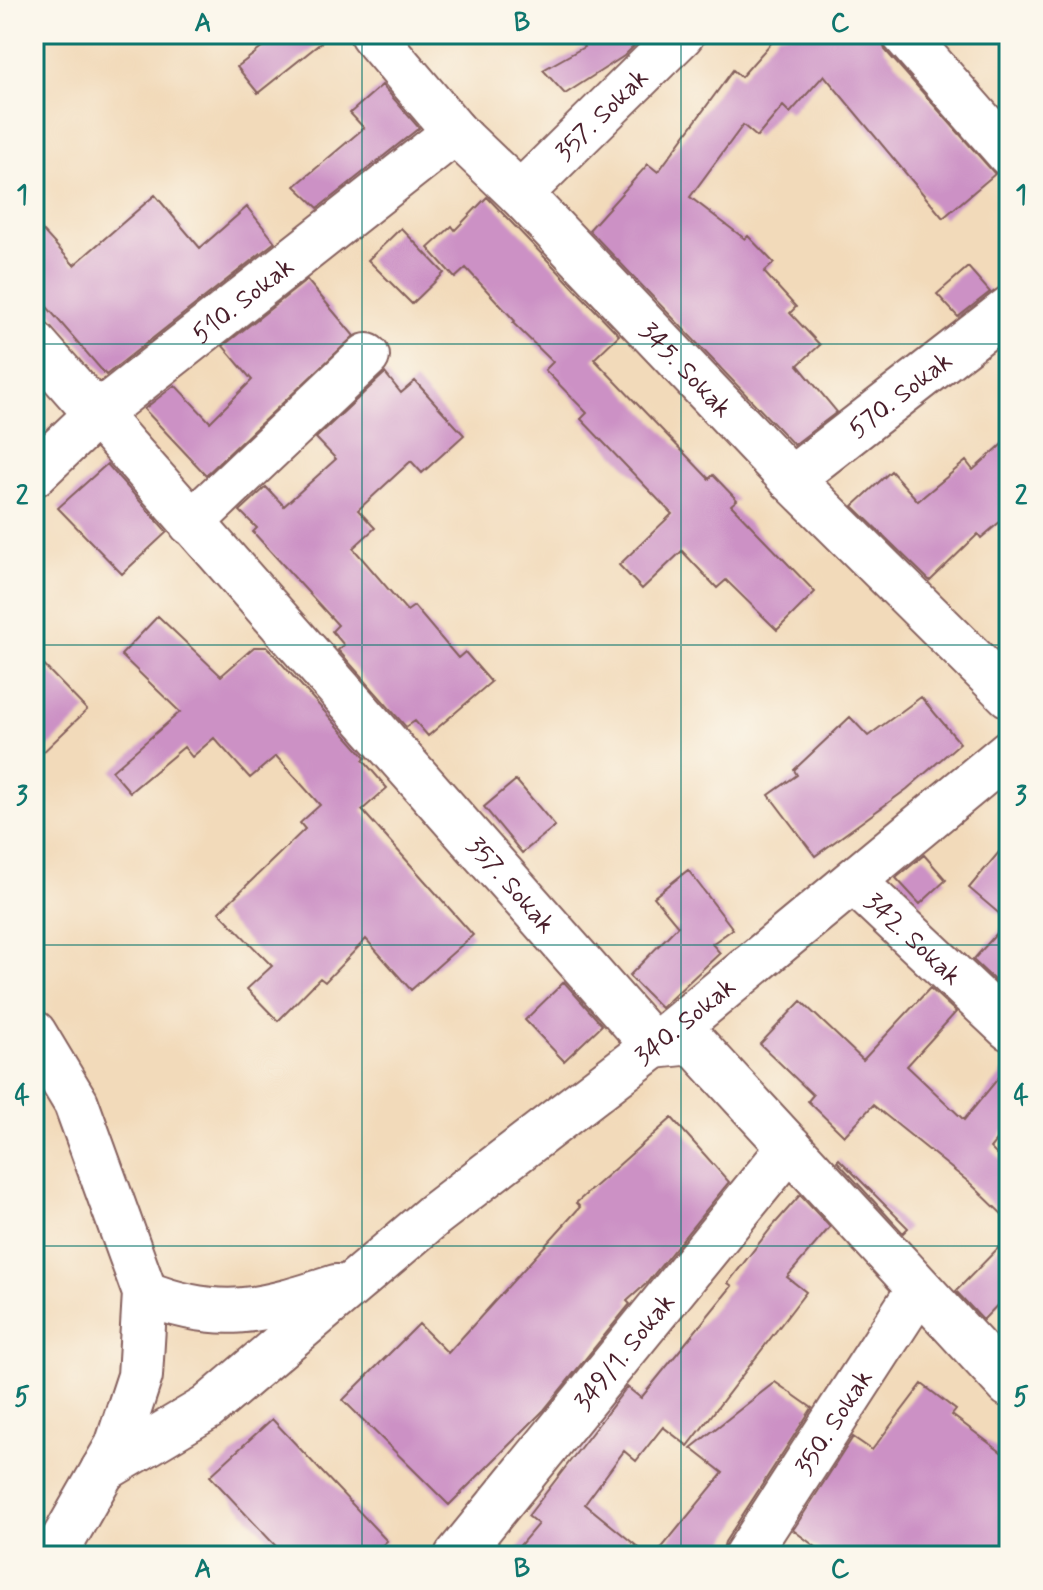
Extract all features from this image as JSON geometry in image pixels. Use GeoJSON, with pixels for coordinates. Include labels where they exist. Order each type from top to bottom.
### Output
{"type":"FeatureCollection","features":[{"type":"Feature","properties":{"kind":"street","name":"345. Sokak"},"geometry":{"type":"LineString","coordinates":[[372,34],[455,132],[520,194],[791,479],[1009,695]]}},
{"type":"Feature","properties":{"kind":"street","name":"357. Sokak"},"geometry":{"type":"LineString","coordinates":[[520,194],[682,34]]}},
{"type":"Feature","properties":{"kind":"street"},"geometry":{"type":"LineString","coordinates":[[904,34],[1009,154]]}},
{"type":"Feature","properties":{"kind":"street","name":"510. Sokak"},"geometry":{"type":"LineString","coordinates":[[34,474],[97,414],[455,132]]}},
{"type":"Feature","properties":{"kind":"street","name":"570. Sokak"},"geometry":{"type":"LineString","coordinates":[[791,479],[1009,309]]}},
{"type":"Feature","properties":{"kind":"street","name":"357. Sokak"},"geometry":{"type":"LineString","coordinates":[[34,343],[654,1046]]}},
{"type":"Feature","properties":{"kind":"street"},"geometry":{"type":"LineString","coordinates":[[191,523],[367,356]]}},
{"type":"Feature","properties":{"kind":"street","name":"340. Sokak"},"geometry":{"type":"LineString","coordinates":[[103,1470],[207,1408],[434,1215],[654,1046],[1009,752]]}},
{"type":"Feature","properties":{"kind":"street","name":"342. Sokak"},"geometry":{"type":"LineString","coordinates":[[854,882],[1009,1028]]}},
{"type":"Feature","properties":{"kind":"street"},"geometry":{"type":"LineString","coordinates":[[34,1033],[76,1103],[145,1293],[140,1376],[117,1446],[54,1556]]}},
{"type":"Feature","properties":{"kind":"street"},"geometry":{"type":"LineString","coordinates":[[654,1046],[693,1042],[1009,1385]]}},
{"type":"Feature","properties":{"kind":"street","name":"349/1. Sokak"},"geometry":{"type":"LineString","coordinates":[[457,1556],[790,1147]]}},
{"type":"Feature","properties":{"kind":"street"},"geometry":{"type":"LineString","coordinates":[[145,1293],[179,1307],[241,1313],[267,1310],[354,1282]]}},
{"type":"Feature","properties":{"kind":"street","name":"350. Sokak"},"geometry":{"type":"LineString","coordinates":[[746,1556],[919,1289]]}},
{"type":"Feature","properties":{"kind":"building"},"geometry":{"type":"Polygon","coordinates":[[[280,34],[332,34],[258,93],[237,67],[280,34]]]}},
{"type":"Feature","properties":{"kind":"building"},"geometry":{"type":"Polygon","coordinates":[[[576,34],[646,34],[624,56],[565,94],[543,70],[584,47],[576,34]]]}},
{"type":"Feature","properties":{"kind":"building"},"geometry":{"type":"Polygon","coordinates":[[[779,34],[880,34],[885,50],[995,174],[943,218],[824,75],[790,113],[783,106],[757,137],[743,125],[690,197],[745,239],[748,236],[774,263],[764,272],[796,307],[790,313],[820,345],[798,365],[837,412],[794,445],[589,230],[648,164],[658,172],[733,70],[741,77],[779,34]]]}},
{"type":"Feature","properties":{"kind":"building"},"geometry":{"type":"Polygon","coordinates":[[[382,85],[419,128],[318,208],[295,186],[364,128],[350,113],[382,85]]]}},
{"type":"Feature","properties":{"kind":"building"},"geometry":{"type":"Polygon","coordinates":[[[155,195],[200,248],[247,207],[275,242],[106,375],[34,292],[34,221],[74,265],[155,195]]]}},
{"type":"Feature","properties":{"kind":"building"},"geometry":{"type":"Polygon","coordinates":[[[487,197],[619,335],[594,359],[709,479],[713,475],[737,500],[731,505],[815,592],[777,630],[726,580],[717,588],[682,551],[642,589],[619,565],[672,514],[581,419],[587,413],[545,370],[553,362],[513,323],[515,321],[466,268],[455,278],[428,248],[452,226],[455,230],[487,197]]]}},
{"type":"Feature","properties":{"kind":"building"},"geometry":{"type":"Polygon","coordinates":[[[401,228],[444,273],[412,304],[368,260],[401,228]]]}},
{"type":"Feature","properties":{"kind":"building"},"geometry":{"type":"Polygon","coordinates":[[[968,267],[990,292],[958,317],[937,294],[968,267]]]}},
{"type":"Feature","properties":{"kind":"building"},"geometry":{"type":"Polygon","coordinates":[[[307,280],[354,336],[206,475],[144,409],[175,385],[210,422],[252,380],[223,346],[307,280]]]}},
{"type":"Feature","properties":{"kind":"building"},"geometry":{"type":"Polygon","coordinates":[[[385,373],[401,393],[415,381],[464,435],[422,473],[411,461],[358,510],[375,528],[353,548],[407,611],[414,606],[458,658],[465,652],[491,682],[428,736],[415,721],[406,727],[338,650],[344,645],[332,631],[338,625],[253,532],[257,528],[240,511],[266,487],[284,506],[336,459],[316,438],[385,373]]]}},
{"type":"Feature","properties":{"kind":"building"},"geometry":{"type":"Polygon","coordinates":[[[1009,438],[1009,514],[981,538],[978,534],[930,581],[853,506],[891,471],[918,501],[966,461],[973,470],[1009,438]]]}},
{"type":"Feature","properties":{"kind":"building"},"geometry":{"type":"Polygon","coordinates":[[[107,464],[167,532],[122,574],[58,508],[107,464]]]}},
{"type":"Feature","properties":{"kind":"building"},"geometry":{"type":"Polygon","coordinates":[[[158,616],[221,676],[254,647],[267,647],[366,758],[363,760],[387,788],[362,810],[473,935],[411,990],[366,939],[325,982],[320,978],[278,1021],[247,989],[272,966],[219,912],[305,829],[300,823],[320,805],[276,756],[250,778],[214,738],[192,757],[184,747],[130,792],[112,771],[180,712],[121,655],[158,616]]]}},
{"type":"Feature","properties":{"kind":"building"},"geometry":{"type":"Polygon","coordinates":[[[34,655],[87,710],[34,761],[34,655]]]}},
{"type":"Feature","properties":{"kind":"building"},"geometry":{"type":"Polygon","coordinates":[[[921,697],[960,743],[907,789],[815,856],[769,795],[797,775],[794,770],[850,717],[868,736],[921,697]]]}},
{"type":"Feature","properties":{"kind":"building"},"geometry":{"type":"Polygon","coordinates":[[[516,780],[555,826],[522,853],[484,807],[516,780]]]}},
{"type":"Feature","properties":{"kind":"building"},"geometry":{"type":"Polygon","coordinates":[[[1009,840],[1009,994],[973,960],[1008,921],[969,888],[1009,840]]]}},
{"type":"Feature","properties":{"kind":"building"},"geometry":{"type":"Polygon","coordinates":[[[924,855],[946,880],[920,904],[896,878],[924,855]]]}},
{"type":"Feature","properties":{"kind":"building"},"geometry":{"type":"Polygon","coordinates":[[[688,870],[733,929],[712,944],[720,953],[661,1008],[629,976],[678,926],[654,897],[688,870]]]}},
{"type":"Feature","properties":{"kind":"building"},"geometry":{"type":"Polygon","coordinates":[[[564,982],[602,1025],[564,1061],[525,1020],[564,982]]]}},
{"type":"Feature","properties":{"kind":"building"},"geometry":{"type":"Polygon","coordinates":[[[930,988],[956,1012],[907,1066],[964,1120],[1009,1065],[1009,1125],[990,1148],[1009,1167],[1009,1221],[971,1184],[873,1105],[844,1136],[808,1101],[813,1095],[760,1044],[801,1001],[863,1060],[930,988]]]}},
{"type":"Feature","properties":{"kind":"building"},"geometry":{"type":"Polygon","coordinates":[[[672,1118],[729,1182],[647,1283],[627,1301],[630,1304],[544,1410],[449,1505],[343,1400],[419,1324],[448,1353],[580,1207],[576,1203],[672,1118]]]}},
{"type":"Feature","properties":{"kind":"building"},"geometry":{"type":"Polygon","coordinates":[[[839,1159],[908,1228],[903,1233],[837,1161],[839,1159]]]}},
{"type":"Feature","properties":{"kind":"building"},"geometry":{"type":"Polygon","coordinates":[[[800,1195],[830,1227],[787,1277],[806,1292],[688,1446],[663,1427],[636,1461],[624,1451],[585,1504],[649,1556],[511,1556],[538,1524],[528,1516],[627,1387],[641,1398],[732,1286],[728,1283],[800,1195]]]}},
{"type":"Feature","properties":{"kind":"building"},"geometry":{"type":"Polygon","coordinates":[[[1009,1237],[1009,1293],[983,1320],[956,1291],[1009,1237]]]}},
{"type":"Feature","properties":{"kind":"building"},"geometry":{"type":"Polygon","coordinates":[[[775,1382],[812,1408],[725,1542],[721,1556],[655,1556],[723,1473],[691,1448],[775,1382]]]}},
{"type":"Feature","properties":{"kind":"building"},"geometry":{"type":"Polygon","coordinates":[[[922,1384],[956,1410],[952,1415],[1009,1458],[1009,1556],[828,1556],[793,1530],[853,1437],[872,1450],[922,1384]]]}},
{"type":"Feature","properties":{"kind":"building"},"geometry":{"type":"Polygon","coordinates":[[[272,1419],[387,1541],[370,1556],[285,1556],[210,1476],[272,1419]]]}}]}
